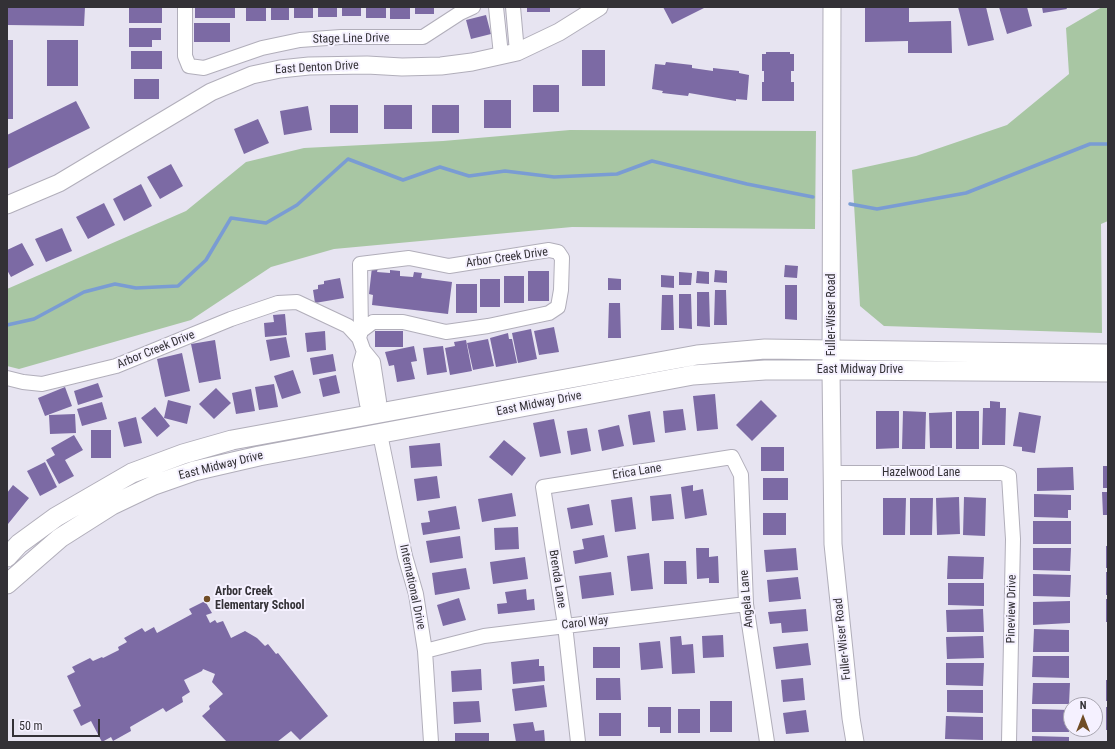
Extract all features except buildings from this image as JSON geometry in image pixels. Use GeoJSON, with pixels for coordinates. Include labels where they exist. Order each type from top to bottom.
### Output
{"type":"FeatureCollection","features":[{"type":"Feature","properties":{"kind":"main road","name":"East Midway Drive"},"geometry":{"type":"LineString","coordinates":[[7,557],[19,544],[56,517],[140,470],[183,454],[232,440],[697,355],[765,349],[1108,354]]}},
{"type":"Feature","properties":{"kind":"main road","name":"East Midway Drive"},"geometry":{"type":"LineString","coordinates":[[7,584],[60,538],[112,504],[194,471],[259,456],[693,375],[765,370],[1108,372]]}},
{"type":"Feature","properties":{"kind":"main road"},"geometry":{"type":"LineString","coordinates":[[378,414],[380,434]]}},
{"type":"Feature","properties":{"kind":"street","name":"Stage Line Drive"},"geometry":{"type":"LineString","coordinates":[[185,7],[185,56],[189,66],[204,68],[222,60],[262,48],[300,40],[341,37],[423,38],[473,7]]}},
{"type":"Feature","properties":{"kind":"street"},"geometry":{"type":"LineString","coordinates":[[496,7],[509,54]]}},
{"type":"Feature","properties":{"kind":"street"},"geometry":{"type":"LineString","coordinates":[[509,54],[513,7]]}},
{"type":"Feature","properties":{"kind":"street","name":"East Denton Drive"},"geometry":{"type":"LineString","coordinates":[[7,205],[59,183],[210,92],[252,75],[280,69],[309,66],[441,66],[509,54],[559,32],[599,7]]}},
{"type":"Feature","properties":{"kind":"street","name":"Fuller-Wiser Road"},"geometry":{"type":"LineString","coordinates":[[832,7],[831,370],[833,544],[851,718],[855,742]]}},
{"type":"Feature","properties":{"kind":"street","name":"Arbor Creek Drive"},"geometry":{"type":"LineString","coordinates":[[548,250],[558,252],[562,258],[561,290],[558,307],[549,313],[488,326],[446,332],[403,322],[373,322],[360,334],[360,264],[409,258],[449,266],[548,250]]}},
{"type":"Feature","properties":{"kind":"street","name":"Arbor Creek Drive"},"geometry":{"type":"LineString","coordinates":[[7,378],[23,382],[42,384],[116,366],[140,358],[231,319],[278,303],[297,302],[348,326],[360,334]]}},
{"type":"Feature","properties":{"kind":"street"},"geometry":{"type":"LineString","coordinates":[[360,334],[364,352],[373,362],[379,401],[378,414]]}},
{"type":"Feature","properties":{"kind":"street","name":"International Drive"},"geometry":{"type":"LineString","coordinates":[[380,434],[405,556],[416,594],[425,651],[431,742]]}},
{"type":"Feature","properties":{"kind":"street","name":"Erica Lane"},"geometry":{"type":"LineString","coordinates":[[543,487],[732,457]]}},
{"type":"Feature","properties":{"kind":"street","name":"Angela Lane"},"geometry":{"type":"LineString","coordinates":[[732,457],[741,475],[746,604],[767,742]]}},
{"type":"Feature","properties":{"kind":"street","name":"Hazelwood Lane"},"geometry":{"type":"LineString","coordinates":[[832,473],[1002,473],[1009,476]]}},
{"type":"Feature","properties":{"kind":"street","name":"Pineview Drive"},"geometry":{"type":"LineString","coordinates":[[1009,476],[1013,539],[1009,742]]}},
{"type":"Feature","properties":{"kind":"street","name":"Brenda Lane"},"geometry":{"type":"LineString","coordinates":[[543,487],[565,625],[578,742]]}},
{"type":"Feature","properties":{"kind":"street","name":"Carol Way"},"geometry":{"type":"LineString","coordinates":[[425,651],[484,636],[746,604]]}},
{"type":"Feature","properties":{"kind":"green space"},"geometry":{"type":"Polygon","coordinates":[[[1102,7],[1108,7],[1108,221],[1101,224],[1102,333],[884,326],[860,306],[852,170],[916,156],[1007,125],[1069,74],[1066,28],[1102,7]]]}},
{"type":"Feature","properties":{"kind":"green space"},"geometry":{"type":"Polygon","coordinates":[[[570,130],[816,131],[815,229],[572,227],[334,249],[271,267],[191,320],[19,369],[7,366],[7,289],[186,211],[246,162],[304,148],[443,141],[570,130]]]}},
{"type":"Feature","properties":{"kind":"waterway"},"geometry":{"type":"LineString","coordinates":[[850,204],[877,209],[966,193],[1090,144],[1108,144]]}},
{"type":"Feature","properties":{"kind":"waterway"},"geometry":{"type":"LineString","coordinates":[[7,325],[34,319],[84,292],[115,284],[136,288],[178,286],[206,260],[231,218],[266,223],[297,205],[348,159],[403,180],[440,167],[469,176],[505,171],[554,177],[617,174],[652,161],[747,184],[813,197]]}},
{"type":"Feature","properties":{"kind":"place","name":"Arbor Creek Elementary School"},"geometry":{"type":"Point","coordinates":[207,599]}}]}
